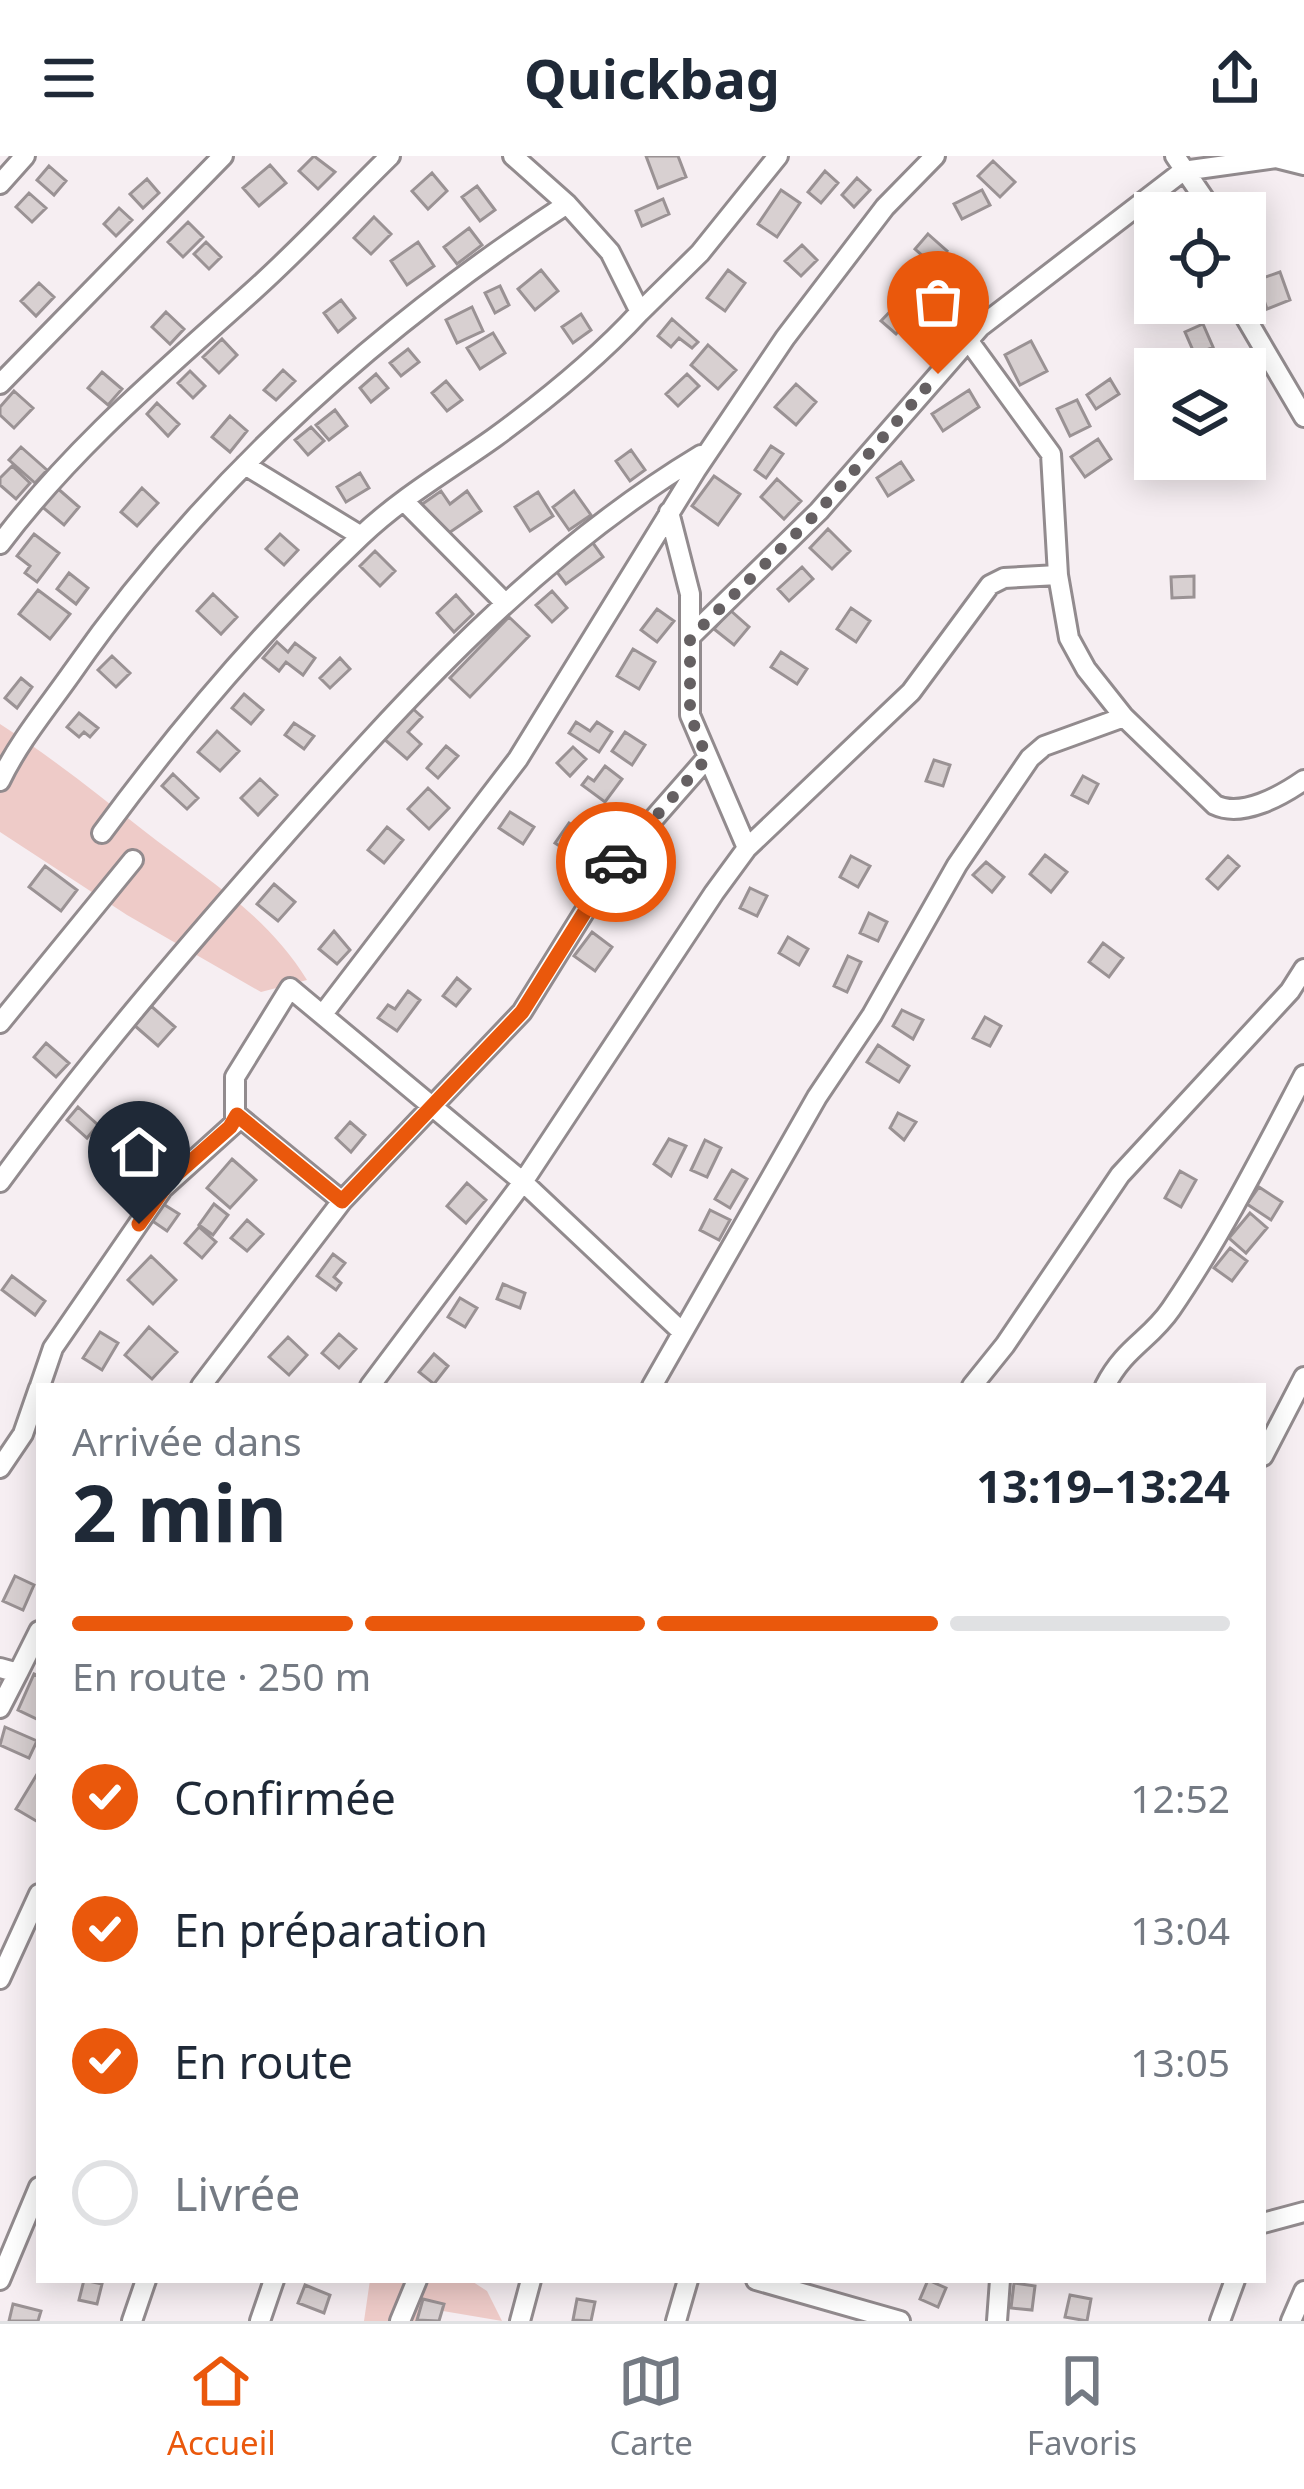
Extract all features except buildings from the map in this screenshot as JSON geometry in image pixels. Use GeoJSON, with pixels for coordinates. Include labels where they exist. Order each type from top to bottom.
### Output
{"type":"FeatureCollection","features":[{"type":"Feature","properties":{"kind":"street"},"geometry":{"type":"LineString","coordinates":[[0,184],[25,156]]}},
{"type":"Feature","properties":{"kind":"street"},"geometry":{"type":"LineString","coordinates":[[0,384],[223,156]]}},
{"type":"Feature","properties":{"kind":"street"},"geometry":{"type":"LineString","coordinates":[[0,544],[102,425],[258,287],[390,156]]}},
{"type":"Feature","properties":{"kind":"street"},"geometry":{"type":"LineString","coordinates":[[513,156],[567,204],[610,252],[640,312]]}},
{"type":"Feature","properties":{"kind":"street"},"geometry":{"type":"LineString","coordinates":[[102,833],[157,759],[319,574],[404,501],[535,407],[640,312],[700,253],[778,156]]}},
{"type":"Feature","properties":{"kind":"street"},"geometry":{"type":"LineString","coordinates":[[323,1014],[518,759],[669,512],[814,297],[890,201],[935,156]]}},
{"type":"Feature","properties":{"kind":"street"},"geometry":{"type":"LineString","coordinates":[[690,638],[819,511],[968,340],[1179,164],[1276,158],[1304,165]]}},
{"type":"Feature","properties":{"kind":"street"},"geometry":{"type":"LineString","coordinates":[[1179,164],[1199,192]]}},
{"type":"Feature","properties":{"kind":"street"},"geometry":{"type":"LineString","coordinates":[[0,781],[112,616],[208,502],[361,353],[474,264],[567,204]]}},
{"type":"Feature","properties":{"kind":"street"},"geometry":{"type":"LineString","coordinates":[[1249,324],[1304,416]]}},
{"type":"Feature","properties":{"kind":"street"},"geometry":{"type":"LineString","coordinates":[[968,340],[1051,454],[1058,575],[1069,638],[1086,669],[1124,717],[1215,805],[1224,809],[1276,798],[1304,780]]}},
{"type":"Feature","properties":{"kind":"street"},"geometry":{"type":"LineString","coordinates":[[0,1181],[207,923],[398,708],[558,555],[645,488],[710,449]]}},
{"type":"Feature","properties":{"kind":"street"},"geometry":{"type":"LineString","coordinates":[[245,465],[361,536]]}},
{"type":"Feature","properties":{"kind":"street"},"geometry":{"type":"LineString","coordinates":[[404,501],[505,603]]}},
{"type":"Feature","properties":{"kind":"street"},"geometry":{"type":"LineString","coordinates":[[669,512],[689,584],[690,715],[747,848]]}},
{"type":"Feature","properties":{"kind":"street"},"geometry":{"type":"LineString","coordinates":[[372,1383],[523,1182],[713,892],[747,848],[911,692],[989,585],[1004,578],[1058,575]]}},
{"type":"Feature","properties":{"kind":"street"},"geometry":{"type":"LineString","coordinates":[[654,1383],[957,866],[1030,758],[1044,746],[1124,717]]}},
{"type":"Feature","properties":{"kind":"street"},"geometry":{"type":"LineString","coordinates":[[204,1383],[342,1201],[522,1012],[614,864],[707,758]]}},
{"type":"Feature","properties":{"kind":"street"},"geometry":{"type":"LineString","coordinates":[[0,1023],[133,860]]}},
{"type":"Feature","properties":{"kind":"street"},"geometry":{"type":"LineString","coordinates":[[974,1383],[1120,1175],[1286,995],[1304,969]]}},
{"type":"Feature","properties":{"kind":"street"},"geometry":{"type":"LineString","coordinates":[[40,1383],[53,1348],[163,1188],[230,1127],[237,1115],[235,1077],[290,988],[523,1182],[681,1331]]}},
{"type":"Feature","properties":{"kind":"street"},"geometry":{"type":"LineString","coordinates":[[1107,1383],[1126,1351],[1171,1310],[1304,1075]]}},
{"type":"Feature","properties":{"kind":"street"},"geometry":{"type":"LineString","coordinates":[[237,1115],[342,1201]]}},
{"type":"Feature","properties":{"kind":"street"},"geometry":{"type":"LineString","coordinates":[[1266,1450],[1304,1377]]}},
{"type":"Feature","properties":{"kind":"street"},"geometry":{"type":"LineString","coordinates":[[0,1468],[23,1433],[36,1396]]}},
{"type":"Feature","properties":{"kind":"street"},"geometry":{"type":"LineString","coordinates":[[0,1708],[9,1670],[36,1635]]}},
{"type":"Feature","properties":{"kind":"street"},"geometry":{"type":"LineString","coordinates":[[0,1979],[36,1901]]}},
{"type":"Feature","properties":{"kind":"street"},"geometry":{"type":"LineString","coordinates":[[0,2280],[36,2194]]}},
{"type":"Feature","properties":{"kind":"street"},"geometry":{"type":"LineString","coordinates":[[1266,2222],[1304,2212]]}},
{"type":"Feature","properties":{"kind":"street"},"geometry":{"type":"LineString","coordinates":[[132,2321],[145,2283]]}},
{"type":"Feature","properties":{"kind":"street"},"geometry":{"type":"LineString","coordinates":[[260,2321],[273,2283]]}},
{"type":"Feature","properties":{"kind":"street"},"geometry":{"type":"LineString","coordinates":[[400,2321],[416,2283]]}},
{"type":"Feature","properties":{"kind":"street"},"geometry":{"type":"LineString","coordinates":[[520,2321],[530,2283]]}},
{"type":"Feature","properties":{"kind":"street"},"geometry":{"type":"LineString","coordinates":[[676,2321],[687,2283]]}},
{"type":"Feature","properties":{"kind":"street"},"geometry":{"type":"LineString","coordinates":[[764,2283],[848,2315],[900,2321]]}},
{"type":"Feature","properties":{"kind":"street"},"geometry":{"type":"LineString","coordinates":[[997,2321],[1000,2283]]}},
{"type":"Feature","properties":{"kind":"street"},"geometry":{"type":"LineString","coordinates":[[1220,2321],[1234,2283]]}},
{"type":"Feature","properties":{"kind":"street"},"geometry":{"type":"LineString","coordinates":[[1291,2321],[1304,2291]]}},
{"type":"Feature","properties":{"kind":"shaded area"},"geometry":{"type":"Polygon","coordinates":[[[0,724],[253,915],[307,980],[261,992],[127,915],[0,832],[0,724]]]}},
{"type":"Feature","properties":{"kind":"shaded area"},"geometry":{"type":"Polygon","coordinates":[[[370,2283],[475,2283],[487,2291],[502,2321],[443,2311],[435,2321],[364,2321],[370,2283]]]}},
{"type":"Feature","properties":{"kind":"way so far"},"geometry":{"type":"LineString","coordinates":[[616,862],[707,758],[690,715],[690,638],[819,511],[938,374]]}},
{"type":"Feature","properties":{"kind":"route"},"geometry":{"type":"LineString","coordinates":[[139,1224],[170,1180],[235,1123],[237,1115],[342,1201],[522,1012],[616,862]]}}]}
